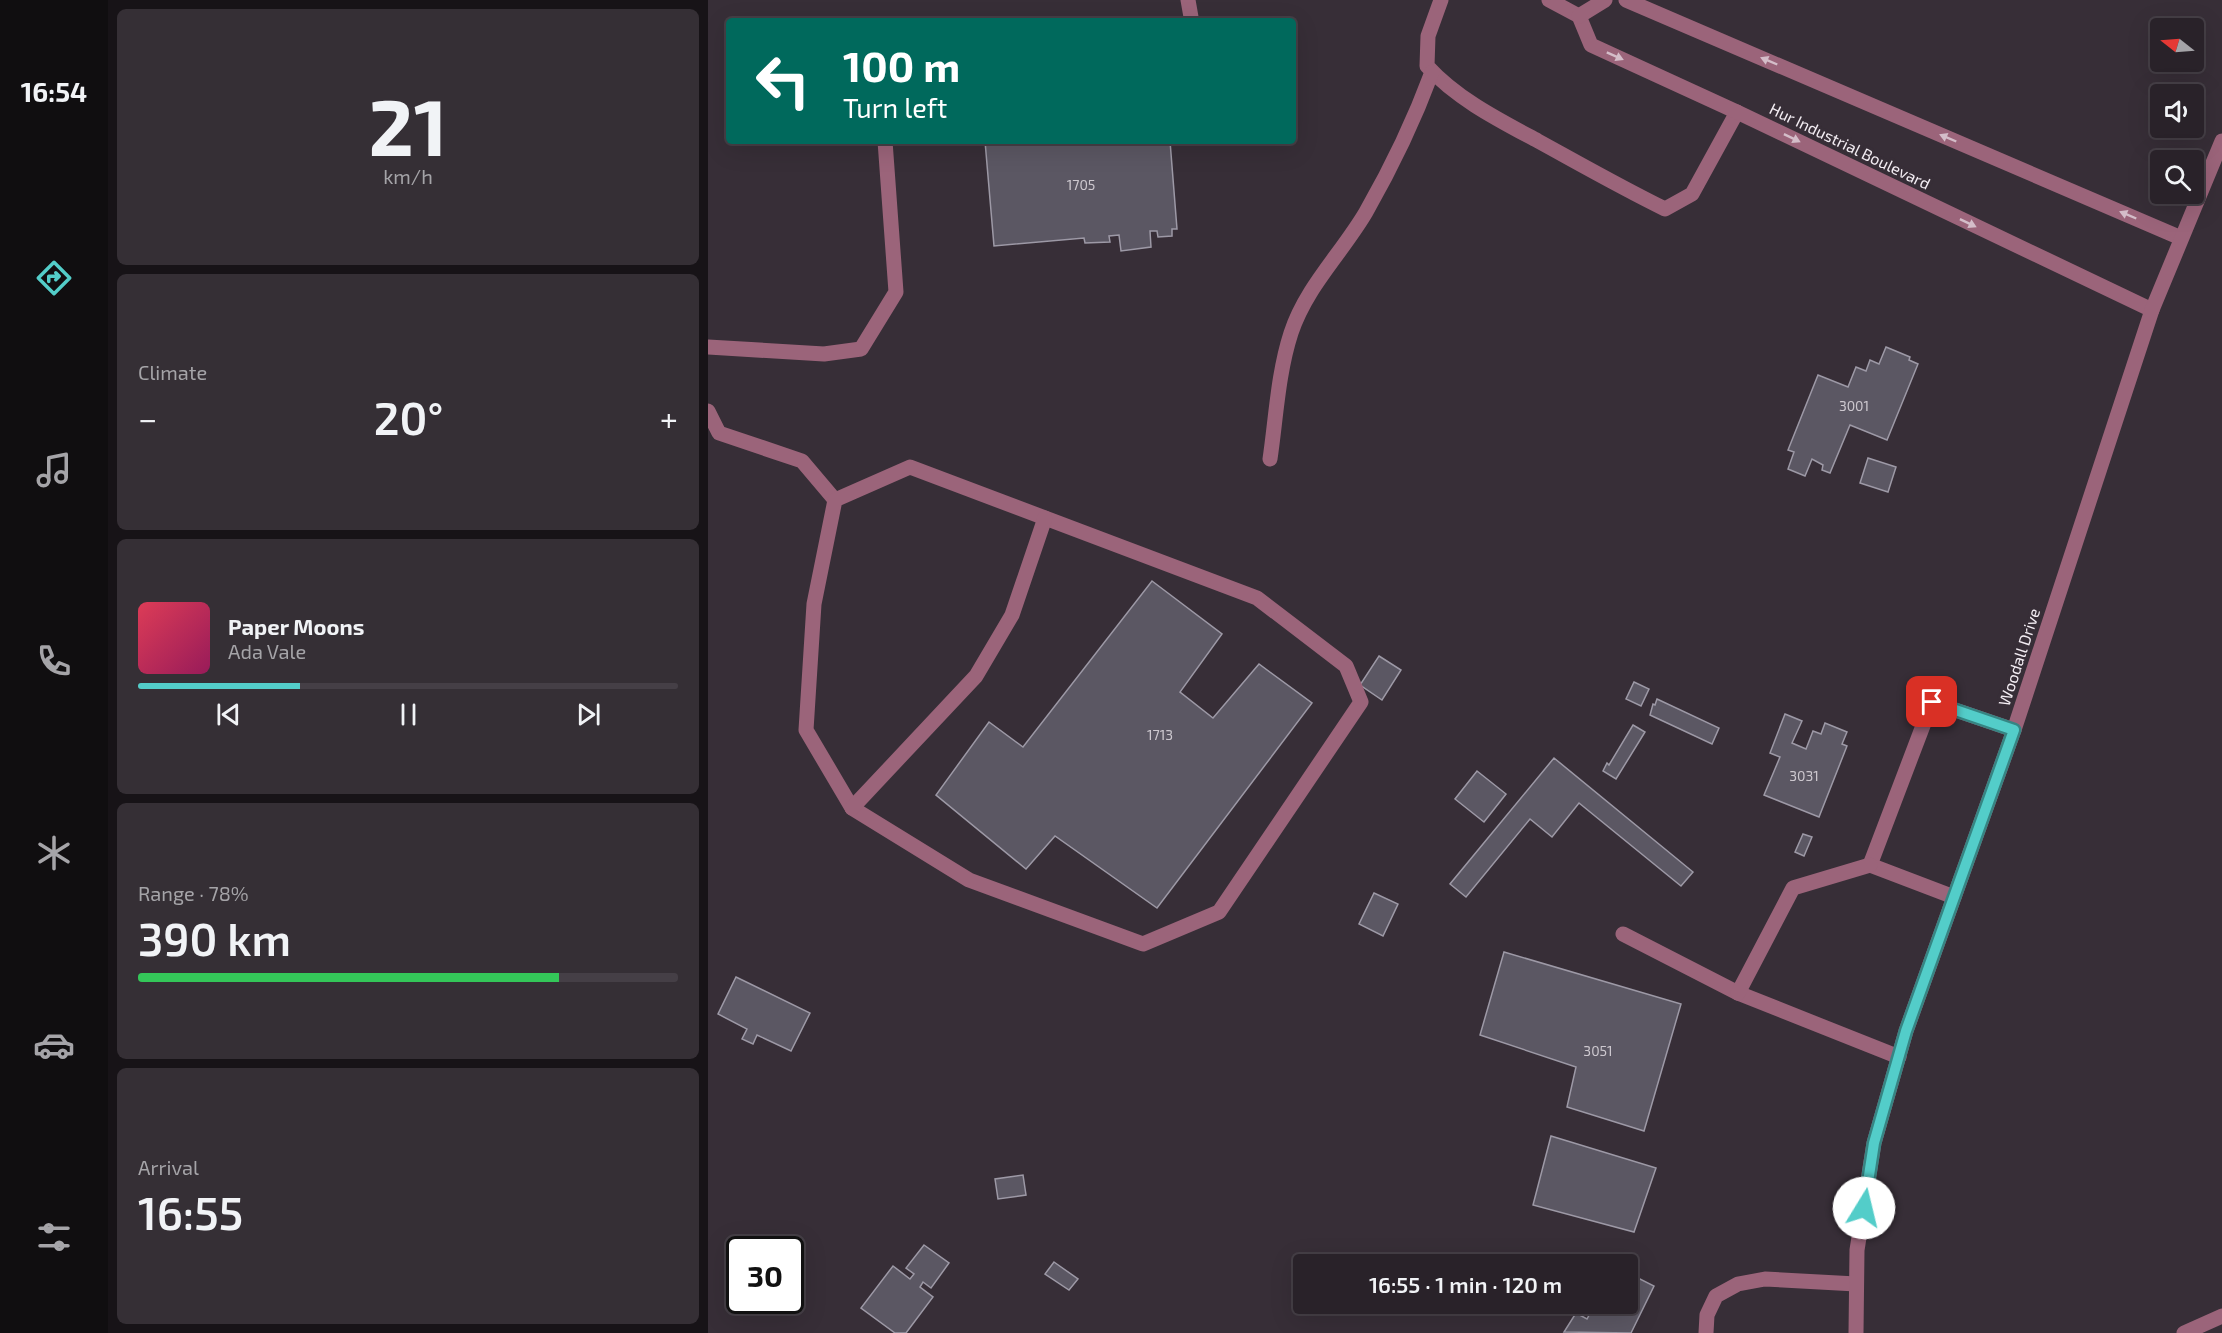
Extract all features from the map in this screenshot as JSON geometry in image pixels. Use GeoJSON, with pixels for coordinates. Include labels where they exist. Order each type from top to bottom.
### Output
{"type":"FeatureCollection","features":[{"type":"Feature","properties":{"kind":"street"},"geometry":{"type":"LineString","coordinates":[[1188,0],[1190,18]]}},
{"type":"Feature","properties":{"kind":"street"},"geometry":{"type":"LineString","coordinates":[[1441,0],[1428,36],[1427,66],[1442,82],[1485,112],[1665,209],[1692,194],[1737,112]]}},
{"type":"Feature","properties":{"kind":"street"},"geometry":{"type":"LineString","coordinates":[[1548,0],[1579,16],[1605,0]]}},
{"type":"Feature","properties":{"kind":"street"},"geometry":{"type":"LineString","coordinates":[[1626,0],[2181,238]]}},
{"type":"Feature","properties":{"kind":"street","name":"Hur Industrial Boulevard"},"geometry":{"type":"LineString","coordinates":[[1579,16],[1591,45],[2152,310]]}},
{"type":"Feature","properties":{"kind":"street"},"geometry":{"type":"LineString","coordinates":[[1270,459],[1282,374],[1291,333],[1306,300],[1365,213],[1420,104],[1432,72]]}},
{"type":"Feature","properties":{"kind":"street","name":"Woodall Drive"},"geometry":{"type":"LineString","coordinates":[[1856,1333],[1857,1251],[1874,1143],[1899,1057],[2014,730],[2152,310],[2222,141]]}},
{"type":"Feature","properties":{"kind":"street"},"geometry":{"type":"LineString","coordinates":[[708,347],[824,354],[861,349],[896,292],[885,144]]}},
{"type":"Feature","properties":{"kind":"street"},"geometry":{"type":"LineString","coordinates":[[708,411],[719,433],[802,461],[835,500]]}},
{"type":"Feature","properties":{"kind":"street"},"geometry":{"type":"LineString","coordinates":[[910,467],[1257,598],[1346,666],[1361,702],[1219,912],[1143,944],[969,880],[852,808],[806,730],[814,604],[835,500],[910,467]]}},
{"type":"Feature","properties":{"kind":"street"},"geometry":{"type":"LineString","coordinates":[[852,808],[976,676],[1012,615],[1045,518]]}},
{"type":"Feature","properties":{"kind":"street"},"geometry":{"type":"LineString","coordinates":[[1870,865],[1932,702],[2014,730]]}},
{"type":"Feature","properties":{"kind":"street"},"geometry":{"type":"LineString","coordinates":[[1738,993],[1793,888],[1870,865],[1954,897]]}},
{"type":"Feature","properties":{"kind":"street"},"geometry":{"type":"LineString","coordinates":[[1623,934],[1738,993],[1899,1057]]}},
{"type":"Feature","properties":{"kind":"street"},"geometry":{"type":"LineString","coordinates":[[1706,1333],[1707,1316],[1716,1296],[1738,1284],[1765,1279],[1856,1284]]}},
{"type":"Feature","properties":{"kind":"street"},"geometry":{"type":"LineString","coordinates":[[2184,1333],[2222,1316]]}},
{"type":"Feature","properties":{"kind":"building"},"geometry":{"type":"Polygon","coordinates":[[[985,144],[1170,144],[1177,229],[1172,229],[1172,236],[1158,237],[1157,231],[1150,231],[1151,247],[1121,251],[1119,235],[1109,236],[1110,242],[1085,243],[1084,238],[994,246],[985,144]]]}},
{"type":"Feature","properties":{"kind":"building"},"geometry":{"type":"Polygon","coordinates":[[[1886,347],[1910,357],[1909,360],[1918,364],[1887,440],[1850,425],[1830,473],[1822,470],[1823,465],[1812,459],[1805,476],[1788,469],[1794,452],[1788,450],[1818,375],[1848,387],[1856,367],[1866,371],[1870,360],[1879,364],[1886,347]]]}},
{"type":"Feature","properties":{"kind":"building"},"geometry":{"type":"Polygon","coordinates":[[[1868,458],[1896,467],[1888,492],[1860,483],[1868,458]]]}},
{"type":"Feature","properties":{"kind":"building"},"geometry":{"type":"Polygon","coordinates":[[[1152,581],[1222,634],[1180,692],[1213,718],[1259,664],[1312,703],[1157,908],[1055,836],[1026,869],[936,795],[989,722],[1023,747],[1152,581]]]}},
{"type":"Feature","properties":{"kind":"building"},"geometry":{"type":"Polygon","coordinates":[[[1379,656],[1401,670],[1382,700],[1360,685],[1379,656]]]}},
{"type":"Feature","properties":{"kind":"building"},"geometry":{"type":"Polygon","coordinates":[[[1634,682],[1649,689],[1641,706],[1626,699],[1634,682]]]}},
{"type":"Feature","properties":{"kind":"building"},"geometry":{"type":"Polygon","coordinates":[[[1657,699],[1719,728],[1712,744],[1650,715],[1657,699]]]}},
{"type":"Feature","properties":{"kind":"building"},"geometry":{"type":"Polygon","coordinates":[[[1785,714],[1802,721],[1792,743],[1806,749],[1813,731],[1821,734],[1825,723],[1847,732],[1842,744],[1847,746],[1819,817],[1764,795],[1780,757],[1770,753],[1785,714]]]}},
{"type":"Feature","properties":{"kind":"building"},"geometry":{"type":"Polygon","coordinates":[[[1633,725],[1645,732],[1616,779],[1603,771],[1633,725]]]}},
{"type":"Feature","properties":{"kind":"building"},"geometry":{"type":"Polygon","coordinates":[[[1554,758],[1693,872],[1681,886],[1579,803],[1552,837],[1530,819],[1466,897],[1450,884],[1554,758]]]}},
{"type":"Feature","properties":{"kind":"building"},"geometry":{"type":"Polygon","coordinates":[[[1477,771],[1506,794],[1484,822],[1455,799],[1477,771]]]}},
{"type":"Feature","properties":{"kind":"building"},"geometry":{"type":"Polygon","coordinates":[[[1803,834],[1812,837],[1804,856],[1795,852],[1803,834]]]}},
{"type":"Feature","properties":{"kind":"building"},"geometry":{"type":"Polygon","coordinates":[[[1374,893],[1398,904],[1383,936],[1359,924],[1374,893]]]}},
{"type":"Feature","properties":{"kind":"building"},"geometry":{"type":"Polygon","coordinates":[[[1504,952],[1681,1004],[1644,1131],[1567,1107],[1576,1067],[1480,1035],[1504,952]]]}},
{"type":"Feature","properties":{"kind":"building"},"geometry":{"type":"Polygon","coordinates":[[[736,977],[810,1013],[791,1051],[757,1035],[753,1044],[742,1039],[747,1029],[718,1014],[736,977]]]}},
{"type":"Feature","properties":{"kind":"building"},"geometry":{"type":"Polygon","coordinates":[[[1551,1136],[1656,1168],[1634,1232],[1533,1205],[1551,1136]]]}},
{"type":"Feature","properties":{"kind":"building"},"geometry":{"type":"Polygon","coordinates":[[[1023,1175],[1026,1195],[998,1199],[995,1179],[1023,1175]]]}},
{"type":"Feature","properties":{"kind":"building"},"geometry":{"type":"Polygon","coordinates":[[[924,1245],[949,1263],[931,1288],[923,1282],[920,1287],[933,1297],[906,1333],[895,1333],[861,1308],[893,1266],[910,1279],[914,1274],[906,1268],[924,1245]]]}},
{"type":"Feature","properties":{"kind":"building"},"geometry":{"type":"Polygon","coordinates":[[[1054,1262],[1078,1279],[1069,1290],[1045,1274],[1054,1262]]]}},
{"type":"Feature","properties":{"kind":"building"},"geometry":{"type":"Polygon","coordinates":[[[1638,1278],[1654,1286],[1631,1333],[1564,1332],[1575,1314],[1587,1319],[1590,1314],[1638,1314],[1638,1278]]]}},
{"type":"Feature","properties":{"kind":"route"},"geometry":{"type":"LineString","coordinates":[[1864,1208],[1874,1143],[1906,1031],[2014,730],[1932,702]]}}]}
